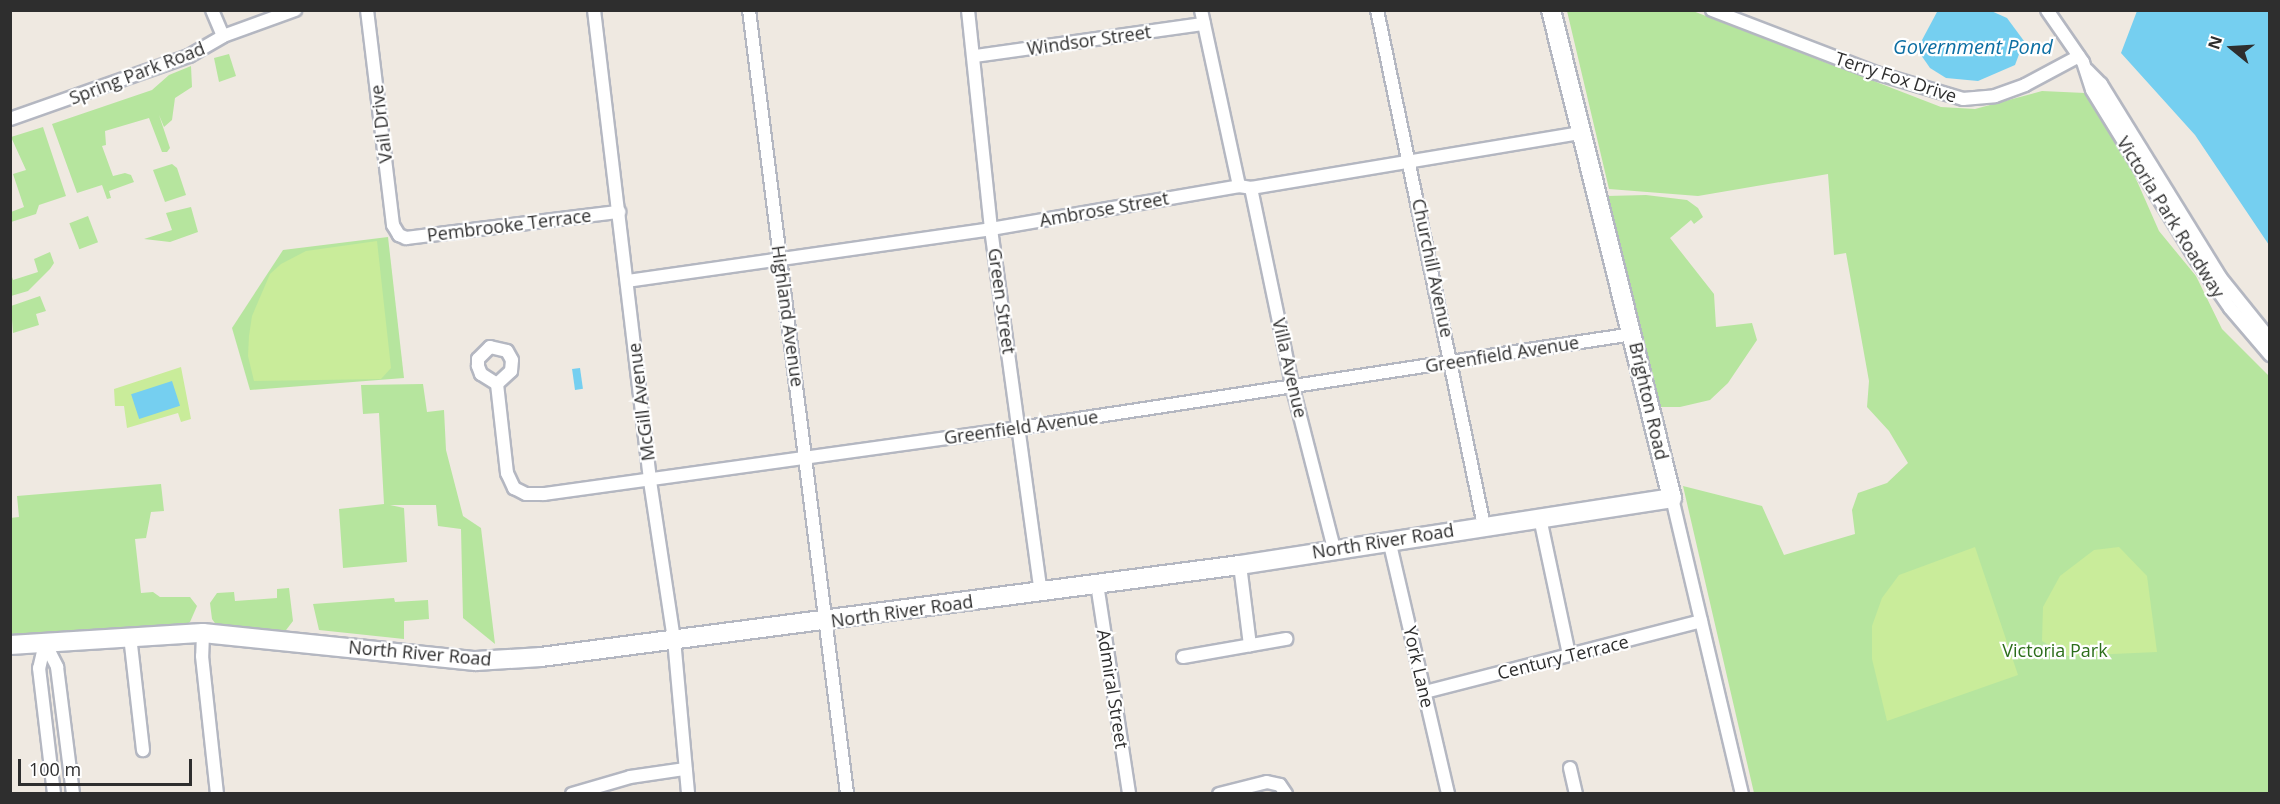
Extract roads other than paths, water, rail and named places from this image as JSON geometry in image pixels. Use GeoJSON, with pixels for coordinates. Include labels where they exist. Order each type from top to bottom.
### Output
{"type":"FeatureCollection","features":[{"type":"Feature","properties":{"kind":"main road","name":"Brighton Road"},"geometry":{"type":"LineString","coordinates":[[1551,10],[1579,133],[1633,334],[1672,498]]}},
{"type":"Feature","properties":{"kind":"main road","name":"North River Road"},"geometry":{"type":"LineString","coordinates":[[10,645],[203,633],[476,661],[541,657],[825,622],[1240,565],[1334,548],[1672,498]]}},
{"type":"Feature","properties":{"kind":"street"},"geometry":{"type":"LineString","coordinates":[[212,10],[223,36]]}},
{"type":"Feature","properties":{"kind":"street","name":"Spring Park Road"},"geometry":{"type":"LineString","coordinates":[[10,119],[189,56],[223,36],[295,10]]}},
{"type":"Feature","properties":{"kind":"street","name":"Vail Drive"},"geometry":{"type":"LineString","coordinates":[[367,10],[393,225],[399,235]]}},
{"type":"Feature","properties":{"kind":"street","name":"McGill Avenue"},"geometry":{"type":"LineString","coordinates":[[594,10],[650,481],[674,639],[688,794]]}},
{"type":"Feature","properties":{"kind":"street","name":"Highland Avenue"},"geometry":{"type":"LineString","coordinates":[[749,10],[780,260],[808,458],[825,622],[847,794]]}},
{"type":"Feature","properties":{"kind":"street","name":"Green Street"},"geometry":{"type":"LineString","coordinates":[[968,10],[975,56],[991,229],[1041,592]]}},
{"type":"Feature","properties":{"kind":"street","name":"Villa Avenue"},"geometry":{"type":"LineString","coordinates":[[1201,10],[1292,386],[1334,548]]}},
{"type":"Feature","properties":{"kind":"street","name":"Churchill Avenue"},"geometry":{"type":"LineString","coordinates":[[1377,10],[1452,362],[1484,526]]}},
{"type":"Feature","properties":{"kind":"street","name":"Terry Fox Drive"},"geometry":{"type":"LineString","coordinates":[[1712,10],[1876,73],[1963,99],[1995,96],[2025,85],[2079,56]]}},
{"type":"Feature","properties":{"kind":"street","name":"Victoria Park Roadway"},"geometry":{"type":"LineString","coordinates":[[2047,10],[2087,70],[2101,84],[2220,277],[2270,339]]}},
{"type":"Feature","properties":{"kind":"street","name":"Windsor Street"},"geometry":{"type":"LineString","coordinates":[[975,56],[1204,24]]}},
{"type":"Feature","properties":{"kind":"street","name":"Victoria Park Roadway"},"geometry":{"type":"LineString","coordinates":[[2087,70],[2092,90],[2194,256],[2270,355]]}},
{"type":"Feature","properties":{"kind":"street","name":"Ambrose Street"},"geometry":{"type":"LineString","coordinates":[[627,281],[991,229],[1579,133]]}},
{"type":"Feature","properties":{"kind":"street","name":"Pembrooke Terrace"},"geometry":{"type":"LineString","coordinates":[[399,235],[406,238],[619,212]]}},
{"type":"Feature","properties":{"kind":"street","name":"Greenfield Avenue"},"geometry":{"type":"LineString","coordinates":[[497,384],[507,473],[514,488],[526,494],[544,494],[1020,428],[1633,334]]}},
{"type":"Feature","properties":{"kind":"street","name":"Brighton Road"},"geometry":{"type":"LineString","coordinates":[[1672,498],[1742,794]]}},
{"type":"Feature","properties":{"kind":"street"},"geometry":{"type":"LineString","coordinates":[[1540,518],[1569,655]]}},
{"type":"Feature","properties":{"kind":"street","name":"York Lane"},"geometry":{"type":"LineString","coordinates":[[1389,540],[1448,794]]}},
{"type":"Feature","properties":{"kind":"street"},"geometry":{"type":"LineString","coordinates":[[1240,565],[1250,645]]}},
{"type":"Feature","properties":{"kind":"street","name":"Admiral Street"},"geometry":{"type":"LineString","coordinates":[[1097,584],[1129,794]]}},
{"type":"Feature","properties":{"kind":"street","name":"Century Terrace"},"geometry":{"type":"LineString","coordinates":[[1425,692],[1701,621]]}},
{"type":"Feature","properties":{"kind":"street"},"geometry":{"type":"LineString","coordinates":[[203,633],[202,656],[217,794]]}},
{"type":"Feature","properties":{"kind":"street"},"geometry":{"type":"LineString","coordinates":[[129,636],[143,750]]}},
{"type":"Feature","properties":{"kind":"street"},"geometry":{"type":"LineString","coordinates":[[1183,657],[1286,639]]}},
{"type":"Feature","properties":{"kind":"street"},"geometry":{"type":"LineString","coordinates":[[45,643],[39,668],[54,794]]}},
{"type":"Feature","properties":{"kind":"street"},"geometry":{"type":"LineString","coordinates":[[45,643],[57,667],[73,794]]}},
{"type":"Feature","properties":{"kind":"street"},"geometry":{"type":"LineString","coordinates":[[1570,768],[1576,794]]}},
{"type":"Feature","properties":{"kind":"street"},"geometry":{"type":"LineString","coordinates":[[572,794],[630,777],[685,769]]}},
{"type":"Feature","properties":{"kind":"street"},"geometry":{"type":"LineString","coordinates":[[1219,794],[1267,782],[1280,785],[1286,794]]}},
{"type":"Feature","properties":{"kind":"water","name":"Government Pond"},"geometry":{"type":"Polygon","coordinates":[[[1989,10],[2007,18],[2024,41],[2015,65],[1978,81],[1946,78],[1930,68],[1921,55],[1922,40],[1937,12],[1989,10]]]}},
{"type":"Feature","properties":{"kind":"water"},"geometry":{"type":"Polygon","coordinates":[[[2137,11],[2269,11],[2269,245],[2195,135],[2121,53],[2137,11]]]}},
{"type":"Feature","properties":{"kind":"water"},"geometry":{"type":"Polygon","coordinates":[[[580,368],[583,389],[575,390],[572,369],[580,368]]]}},
{"type":"Feature","properties":{"kind":"water"},"geometry":{"type":"Polygon","coordinates":[[[172,381],[180,406],[139,419],[131,394],[172,381]]]}},
{"type":"Feature","properties":{"kind":"park label","name":"Victoria Park"},"geometry":{"type":"Point","coordinates":[2055,650]}}]}
